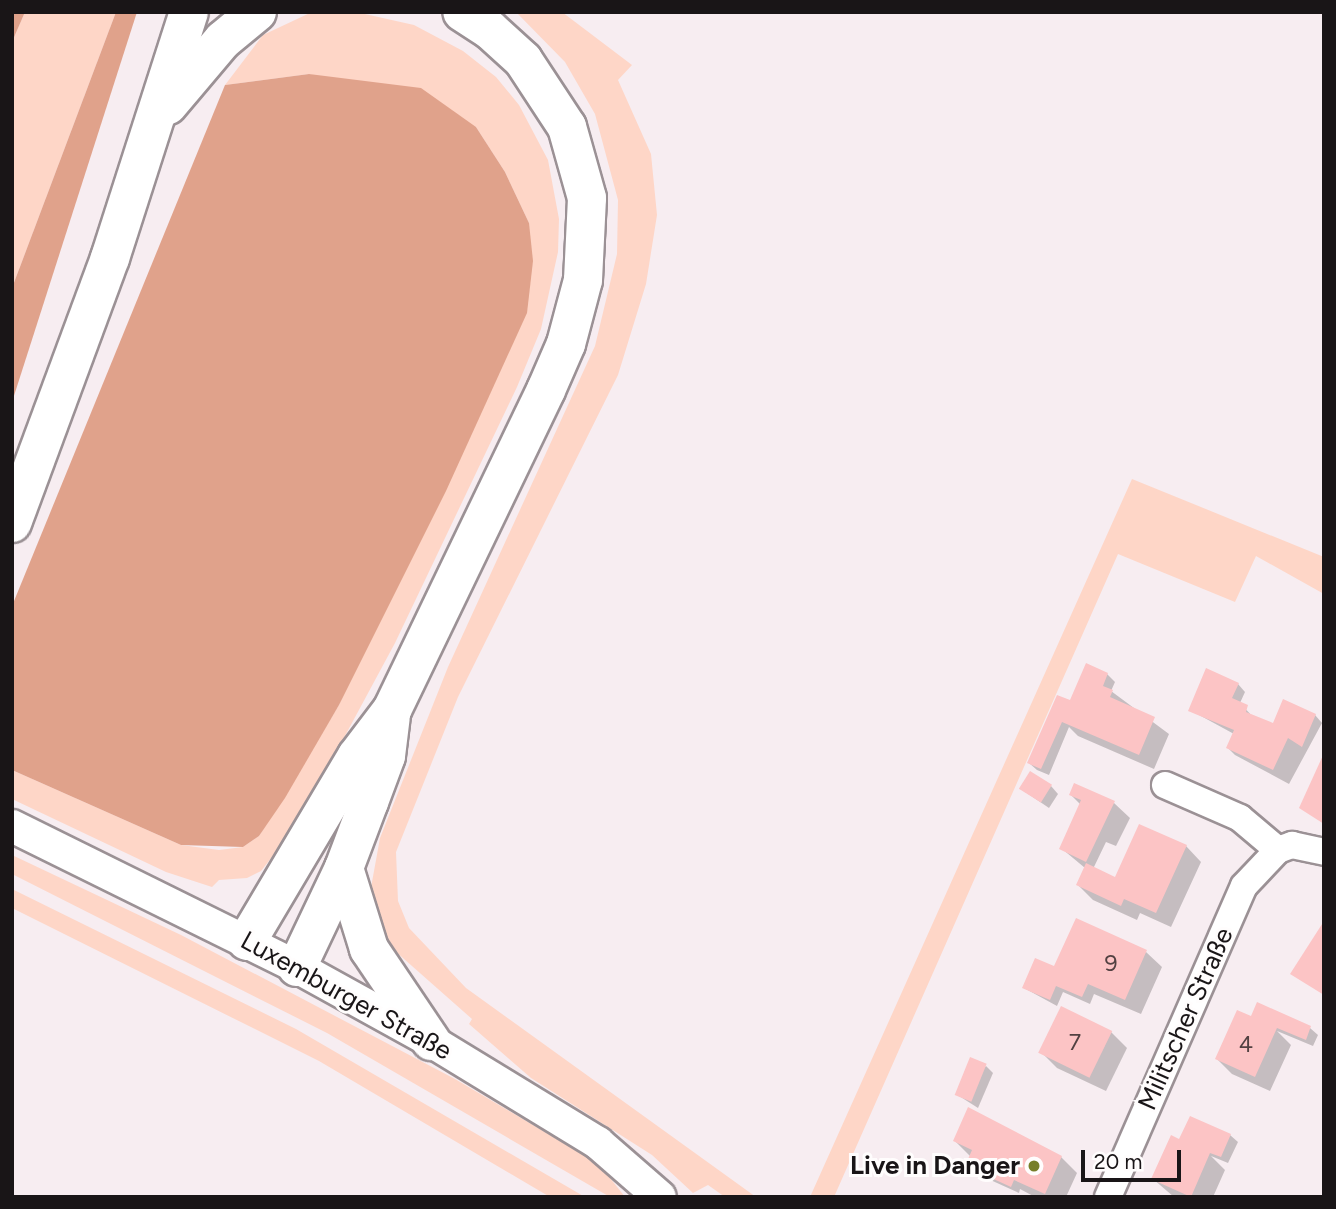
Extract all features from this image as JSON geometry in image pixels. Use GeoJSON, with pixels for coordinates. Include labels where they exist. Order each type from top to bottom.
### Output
{"type":"FeatureCollection","features":[{"type":"Feature","properties":{"kind":"main road"},"geometry":{"type":"LineString","coordinates":[[12,523],[70,372],[189,12]]}},
{"type":"Feature","properties":{"kind":"main road"},"geometry":{"type":"LineString","coordinates":[[155,120],[223,40],[257,12]]}},
{"type":"Feature","properties":{"kind":"main road"},"geometry":{"type":"LineString","coordinates":[[247,941],[357,756],[392,710],[566,344],[588,256],[587,198],[567,127],[523,60],[462,12]]}},
{"type":"Feature","properties":{"kind":"main road"},"geometry":{"type":"LineString","coordinates":[[297,967],[344,868],[386,756],[392,710]]}},
{"type":"Feature","properties":{"kind":"main road"},"geometry":{"type":"LineString","coordinates":[[344,868],[369,949],[431,1041]]}},
{"type":"Feature","properties":{"kind":"street"},"geometry":{"type":"LineString","coordinates":[[1165,786],[1240,818],[1278,850],[1292,845],[1324,852]]}},
{"type":"Feature","properties":{"kind":"street","name":"Luxemburger Straße"},"geometry":{"type":"LineString","coordinates":[[12,826],[247,941],[431,1041],[598,1143],[660,1197]]}},
{"type":"Feature","properties":{"kind":"street","name":"Militscher Straße"},"geometry":{"type":"LineString","coordinates":[[1108,1197],[1244,886],[1278,850]]}},
{"type":"Feature","properties":{"kind":"shaded area"},"geometry":{"type":"Polygon","coordinates":[[[12,12],[25,12],[12,42],[12,12]]]}},
{"type":"Feature","properties":{"kind":"shaded area"},"geometry":{"type":"Polygon","coordinates":[[[25,12],[116,12],[12,288],[12,42],[25,12]]]}},
{"type":"Feature","properties":{"kind":"shaded area"},"geometry":{"type":"Polygon","coordinates":[[[116,12],[137,12],[12,402],[12,288],[116,12]]]}},
{"type":"Feature","properties":{"kind":"shaded area"},"geometry":{"type":"Polygon","coordinates":[[[312,12],[356,12],[414,25],[463,51],[496,77],[519,105],[548,160],[559,219],[558,252],[541,329],[517,387],[395,643],[332,760],[290,834],[261,871],[247,878],[219,880],[212,887],[166,872],[12,799],[12,770],[181,845],[219,850],[243,847],[259,836],[339,705],[529,223],[505,172],[476,127],[309,74],[225,85],[263,35],[312,12]]]}},
{"type":"Feature","properties":{"kind":"shaded area"},"geometry":{"type":"Polygon","coordinates":[[[516,12],[562,12],[632,65],[618,80],[651,154],[657,215],[646,284],[618,375],[458,697],[396,852],[398,901],[409,928],[466,988],[756,1197],[725,1197],[708,1185],[693,1193],[652,1155],[531,1078],[469,1024],[472,1019],[395,951],[383,935],[370,893],[380,838],[448,667],[595,346],[617,254],[618,200],[595,114],[565,62],[516,12]]]}},
{"type":"Feature","properties":{"kind":"shaded area"},"geometry":{"type":"Polygon","coordinates":[[[309,74],[421,88],[476,127],[505,172],[529,223],[533,261],[527,313],[446,491],[339,705],[285,798],[259,836],[243,847],[181,845],[12,770],[12,606],[225,85],[309,74]]]}},
{"type":"Feature","properties":{"kind":"shaded area"},"geometry":{"type":"Polygon","coordinates":[[[1132,479],[1324,557],[1324,594],[1256,556],[1235,602],[1118,554],[834,1197],[810,1197],[1132,479]]]}},
{"type":"Feature","properties":{"kind":"shaded area"},"geometry":{"type":"Polygon","coordinates":[[[12,855],[181,935],[455,1079],[599,1164],[625,1197],[610,1197],[327,1033],[12,874],[12,855]]]}},
{"type":"Feature","properties":{"kind":"shaded area"},"geometry":{"type":"Polygon","coordinates":[[[12,889],[296,1029],[585,1197],[550,1197],[319,1061],[12,908],[12,889]]]}},
{"type":"Feature","properties":{"kind":"building"},"geometry":{"type":"Polygon","coordinates":[[[1086,663],[1108,673],[1103,686],[1113,690],[1110,697],[1155,717],[1139,755],[1062,722],[1041,769],[1027,763],[1057,695],[1070,700],[1086,663]]]}},
{"type":"Feature","properties":{"kind":"building"},"geometry":{"type":"Polygon","coordinates":[[[1206,668],[1239,683],[1232,698],[1248,705],[1246,712],[1273,723],[1283,699],[1316,714],[1302,747],[1288,738],[1273,770],[1226,748],[1234,730],[1188,711],[1206,668]]]}},
{"type":"Feature","properties":{"kind":"building"},"geometry":{"type":"Polygon","coordinates":[[[1324,753],[1324,824],[1299,808],[1324,753]]]}},
{"type":"Feature","properties":{"kind":"building"},"geometry":{"type":"Polygon","coordinates":[[[1030,771],[1052,785],[1041,803],[1019,789],[1030,771]]]}},
{"type":"Feature","properties":{"kind":"building"},"geometry":{"type":"Polygon","coordinates":[[[1074,783],[1115,801],[1086,862],[1059,849],[1081,800],[1069,795],[1074,783]]]}},
{"type":"Feature","properties":{"kind":"building"},"geometry":{"type":"Polygon","coordinates":[[[1139,824],[1187,845],[1156,913],[1124,899],[1121,906],[1076,885],[1086,863],[1115,877],[1139,824]]]}},
{"type":"Feature","properties":{"kind":"building"},"geometry":{"type":"Polygon","coordinates":[[[1076,918],[1147,950],[1125,1000],[1088,984],[1082,997],[1056,986],[1050,1000],[1022,988],[1035,958],[1054,966],[1076,918]]]}},
{"type":"Feature","properties":{"kind":"building"},"geometry":{"type":"Polygon","coordinates":[[[1324,921],[1324,995],[1290,974],[1324,921]]]}},
{"type":"Feature","properties":{"kind":"building"},"geometry":{"type":"Polygon","coordinates":[[[1257,1002],[1311,1026],[1306,1040],[1277,1028],[1255,1077],[1215,1059],[1237,1010],[1251,1016],[1257,1002]]]}},
{"type":"Feature","properties":{"kind":"building"},"geometry":{"type":"Polygon","coordinates":[[[1061,1006],[1112,1031],[1089,1078],[1038,1053],[1061,1006]]]}},
{"type":"Feature","properties":{"kind":"building"},"geometry":{"type":"Polygon","coordinates":[[[970,1057],[987,1064],[971,1102],[955,1095],[970,1057]]]}},
{"type":"Feature","properties":{"kind":"building"},"geometry":{"type":"Polygon","coordinates":[[[968,1107],[1062,1156],[1045,1194],[1014,1180],[1011,1187],[965,1166],[972,1150],[953,1141],[968,1107]]]}},
{"type":"Feature","properties":{"kind":"building"},"geometry":{"type":"Polygon","coordinates":[[[1190,1116],[1231,1134],[1221,1157],[1210,1153],[1191,1197],[1151,1179],[1171,1135],[1179,1139],[1190,1116]]]}},
{"type":"Feature","properties":{"kind":"place","name":"Live in Danger"},"geometry":{"type":"Point","coordinates":[1034,1166]}}]}
